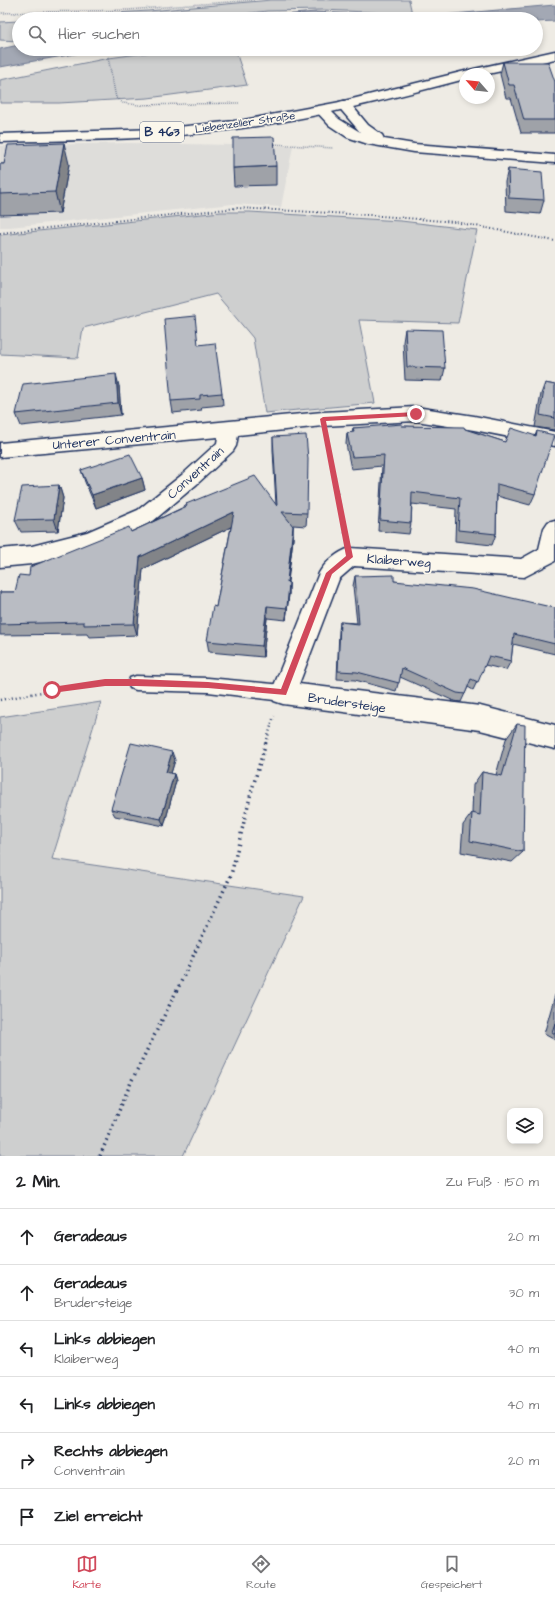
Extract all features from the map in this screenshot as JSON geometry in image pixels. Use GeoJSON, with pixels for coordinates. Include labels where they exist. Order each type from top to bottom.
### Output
{"type":"FeatureCollection","features":[{"type":"Feature","properties":{"kind":"street"},"geometry":{"type":"LineString","coordinates":[[495,69],[555,55]]}},
{"type":"Feature","properties":{"kind":"street","name":"Liebenzeller Straße"},"geometry":{"type":"LineString","coordinates":[[0,138],[119,135],[196,129],[262,120],[344,106],[459,77]]}},
{"type":"Feature","properties":{"kind":"street"},"geometry":{"type":"LineString","coordinates":[[344,106],[363,128],[373,136],[388,144]]}},
{"type":"Feature","properties":{"kind":"street"},"geometry":{"type":"LineString","coordinates":[[322,110],[334,122],[352,134],[368,140],[422,148],[555,159]]}},
{"type":"Feature","properties":{"kind":"street","name":"Conventrain"},"geometry":{"type":"LineString","coordinates":[[0,558],[32,555],[91,540],[145,516],[190,479],[226,446],[229,429],[323,419],[416,414],[474,423],[555,439]]}},
{"type":"Feature","properties":{"kind":"street","name":"Unterer Conventrain"},"geometry":{"type":"LineString","coordinates":[[0,450],[229,429]]}},
{"type":"Feature","properties":{"kind":"street","name":"Klaiberweg"},"geometry":{"type":"LineString","coordinates":[[279,703],[330,573],[350,557],[524,568],[549,554],[555,528]]}},
{"type":"Feature","properties":{"kind":"street","name":"Brudersteige"},"geometry":{"type":"LineString","coordinates":[[279,703],[480,718],[555,737]]}},
{"type":"Feature","properties":{"kind":"lane","name":"Brudersteige"},"geometry":{"type":"LineString","coordinates":[[136,682],[208,685],[279,703]]}},
{"type":"Feature","properties":{"kind":"path"},"geometry":{"type":"LineString","coordinates":[[75,12],[192,6],[254,0]]}},
{"type":"Feature","properties":{"kind":"path"},"geometry":{"type":"LineString","coordinates":[[0,13],[12,13]]}},
{"type":"Feature","properties":{"kind":"path"},"geometry":{"type":"LineString","coordinates":[[108,57],[116,98],[123,103],[138,105],[246,103]]}},
{"type":"Feature","properties":{"kind":"path"},"geometry":{"type":"LineString","coordinates":[[268,144],[338,148]]}},
{"type":"Feature","properties":{"kind":"path"},"geometry":{"type":"LineString","coordinates":[[0,233],[237,208],[369,215],[455,222],[555,241]]}},
{"type":"Feature","properties":{"kind":"path"},"geometry":{"type":"LineString","coordinates":[[323,419],[350,557]]}},
{"type":"Feature","properties":{"kind":"path"},"geometry":{"type":"LineString","coordinates":[[0,700],[105,682],[136,682]]}},
{"type":"Feature","properties":{"kind":"path"},"geometry":{"type":"LineString","coordinates":[[100,1156],[132,1080],[180,984],[231,875],[251,794],[279,703]]}},
{"type":"Feature","properties":{"kind":"shaded area"},"geometry":{"type":"Polygon","coordinates":[[[271,0],[409,0],[412,12],[322,10],[259,12],[132,12],[271,0]]]}},
{"type":"Feature","properties":{"kind":"shaded area"},"geometry":{"type":"Polygon","coordinates":[[[555,5],[555,21],[543,22],[543,12],[476,12],[555,5]]]}},
{"type":"Feature","properties":{"kind":"shaded area"},"geometry":{"type":"Polygon","coordinates":[[[12,21],[12,41],[0,40],[0,22],[12,21]]]}},
{"type":"Feature","properties":{"kind":"shaded area"},"geometry":{"type":"Polygon","coordinates":[[[12,46],[12,56],[63,56],[0,67],[0,49],[12,46]]]}},
{"type":"Feature","properties":{"kind":"shaded area"},"geometry":{"type":"Polygon","coordinates":[[[123,56],[237,56],[247,85],[148,98],[59,103],[0,103],[0,80],[123,56]]]}},
{"type":"Feature","properties":{"kind":"shaded area"},"geometry":{"type":"Polygon","coordinates":[[[129,143],[293,146],[281,207],[233,204],[0,228],[0,146],[129,143]]]}},
{"type":"Feature","properties":{"kind":"shaded area"},"geometry":{"type":"Polygon","coordinates":[[[221,212],[250,212],[401,221],[477,230],[458,323],[359,320],[375,403],[265,413],[253,338],[216,294],[83,328],[78,358],[0,354],[0,235],[221,212]]]}},
{"type":"Feature","properties":{"kind":"shaded area"},"geometry":{"type":"Polygon","coordinates":[[[101,702],[52,859],[304,896],[183,1156],[0,1156],[0,717],[101,702]]]}},
{"type":"Feature","properties":{"kind":"building"},"geometry":{"type":"Polygon","coordinates":[[[503,62],[548,62],[555,82],[555,120],[524,120],[514,85],[509,85],[503,62]]]}},
{"type":"Feature","properties":{"kind":"building"},"geometry":{"type":"Polygon","coordinates":[[[274,137],[276,166],[233,168],[233,138],[274,137]]]}},
{"type":"Feature","properties":{"kind":"building"},"geometry":{"type":"Polygon","coordinates":[[[64,143],[55,192],[0,194],[0,164],[4,164],[8,145],[64,143]]]}},
{"type":"Feature","properties":{"kind":"building"},"geometry":{"type":"Polygon","coordinates":[[[508,169],[542,172],[544,200],[509,198],[508,169]]]}},
{"type":"Feature","properties":{"kind":"building"},"geometry":{"type":"Polygon","coordinates":[[[195,316],[198,345],[215,343],[222,393],[200,395],[200,399],[171,401],[164,319],[195,316]]]}},
{"type":"Feature","properties":{"kind":"building"},"geometry":{"type":"Polygon","coordinates":[[[405,329],[442,330],[445,368],[407,367],[405,329]]]}},
{"type":"Feature","properties":{"kind":"building"},"geometry":{"type":"Polygon","coordinates":[[[116,374],[118,403],[16,414],[23,384],[116,374]]]}},
{"type":"Feature","properties":{"kind":"building"},"geometry":{"type":"Polygon","coordinates":[[[545,383],[555,385],[555,418],[540,415],[545,383]]]}},
{"type":"Feature","properties":{"kind":"building"},"geometry":{"type":"Polygon","coordinates":[[[402,424],[402,426],[464,427],[465,429],[505,442],[511,428],[536,436],[537,431],[554,435],[535,494],[497,484],[496,534],[458,530],[460,498],[412,492],[411,523],[380,520],[384,455],[352,457],[347,433],[354,432],[353,428],[402,424]]]}},
{"type":"Feature","properties":{"kind":"building"},"geometry":{"type":"Polygon","coordinates":[[[306,435],[308,459],[307,513],[282,512],[293,526],[287,582],[289,583],[287,608],[267,606],[262,646],[207,641],[213,606],[216,607],[234,512],[140,557],[134,624],[84,625],[84,622],[0,624],[0,592],[15,592],[19,575],[29,576],[30,567],[129,527],[131,532],[187,506],[186,504],[255,476],[277,506],[273,437],[306,435]]]}},
{"type":"Feature","properties":{"kind":"building"},"geometry":{"type":"Polygon","coordinates":[[[130,454],[142,478],[92,495],[81,470],[130,454]]]}},
{"type":"Feature","properties":{"kind":"building"},"geometry":{"type":"Polygon","coordinates":[[[59,485],[54,519],[15,520],[22,487],[59,485]]]}},
{"type":"Feature","properties":{"kind":"building"},"geometry":{"type":"Polygon","coordinates":[[[394,575],[394,581],[473,589],[555,608],[555,644],[514,634],[511,661],[489,656],[478,682],[471,679],[465,694],[457,693],[402,668],[399,683],[357,672],[338,671],[340,622],[359,624],[355,576],[394,575]]]}},
{"type":"Feature","properties":{"kind":"building"},"geometry":{"type":"Polygon","coordinates":[[[517,724],[525,725],[523,852],[470,841],[472,813],[480,815],[482,772],[502,776],[517,724]]]}},
{"type":"Feature","properties":{"kind":"building"},"geometry":{"type":"Polygon","coordinates":[[[131,743],[172,752],[166,772],[174,774],[161,819],[111,809],[131,743]]]}},
{"type":"Feature","properties":{"kind":"building"},"geometry":{"type":"Polygon","coordinates":[[[555,1023],[555,1034],[552,1032],[555,1023]]]}},
{"type":"Feature","properties":{"kind":"route"},"geometry":{"type":"LineString","coordinates":[[52,690],[105,682],[136,682],[208,685],[283,693],[330,573],[350,557],[323,419],[416,414]]}}]}
